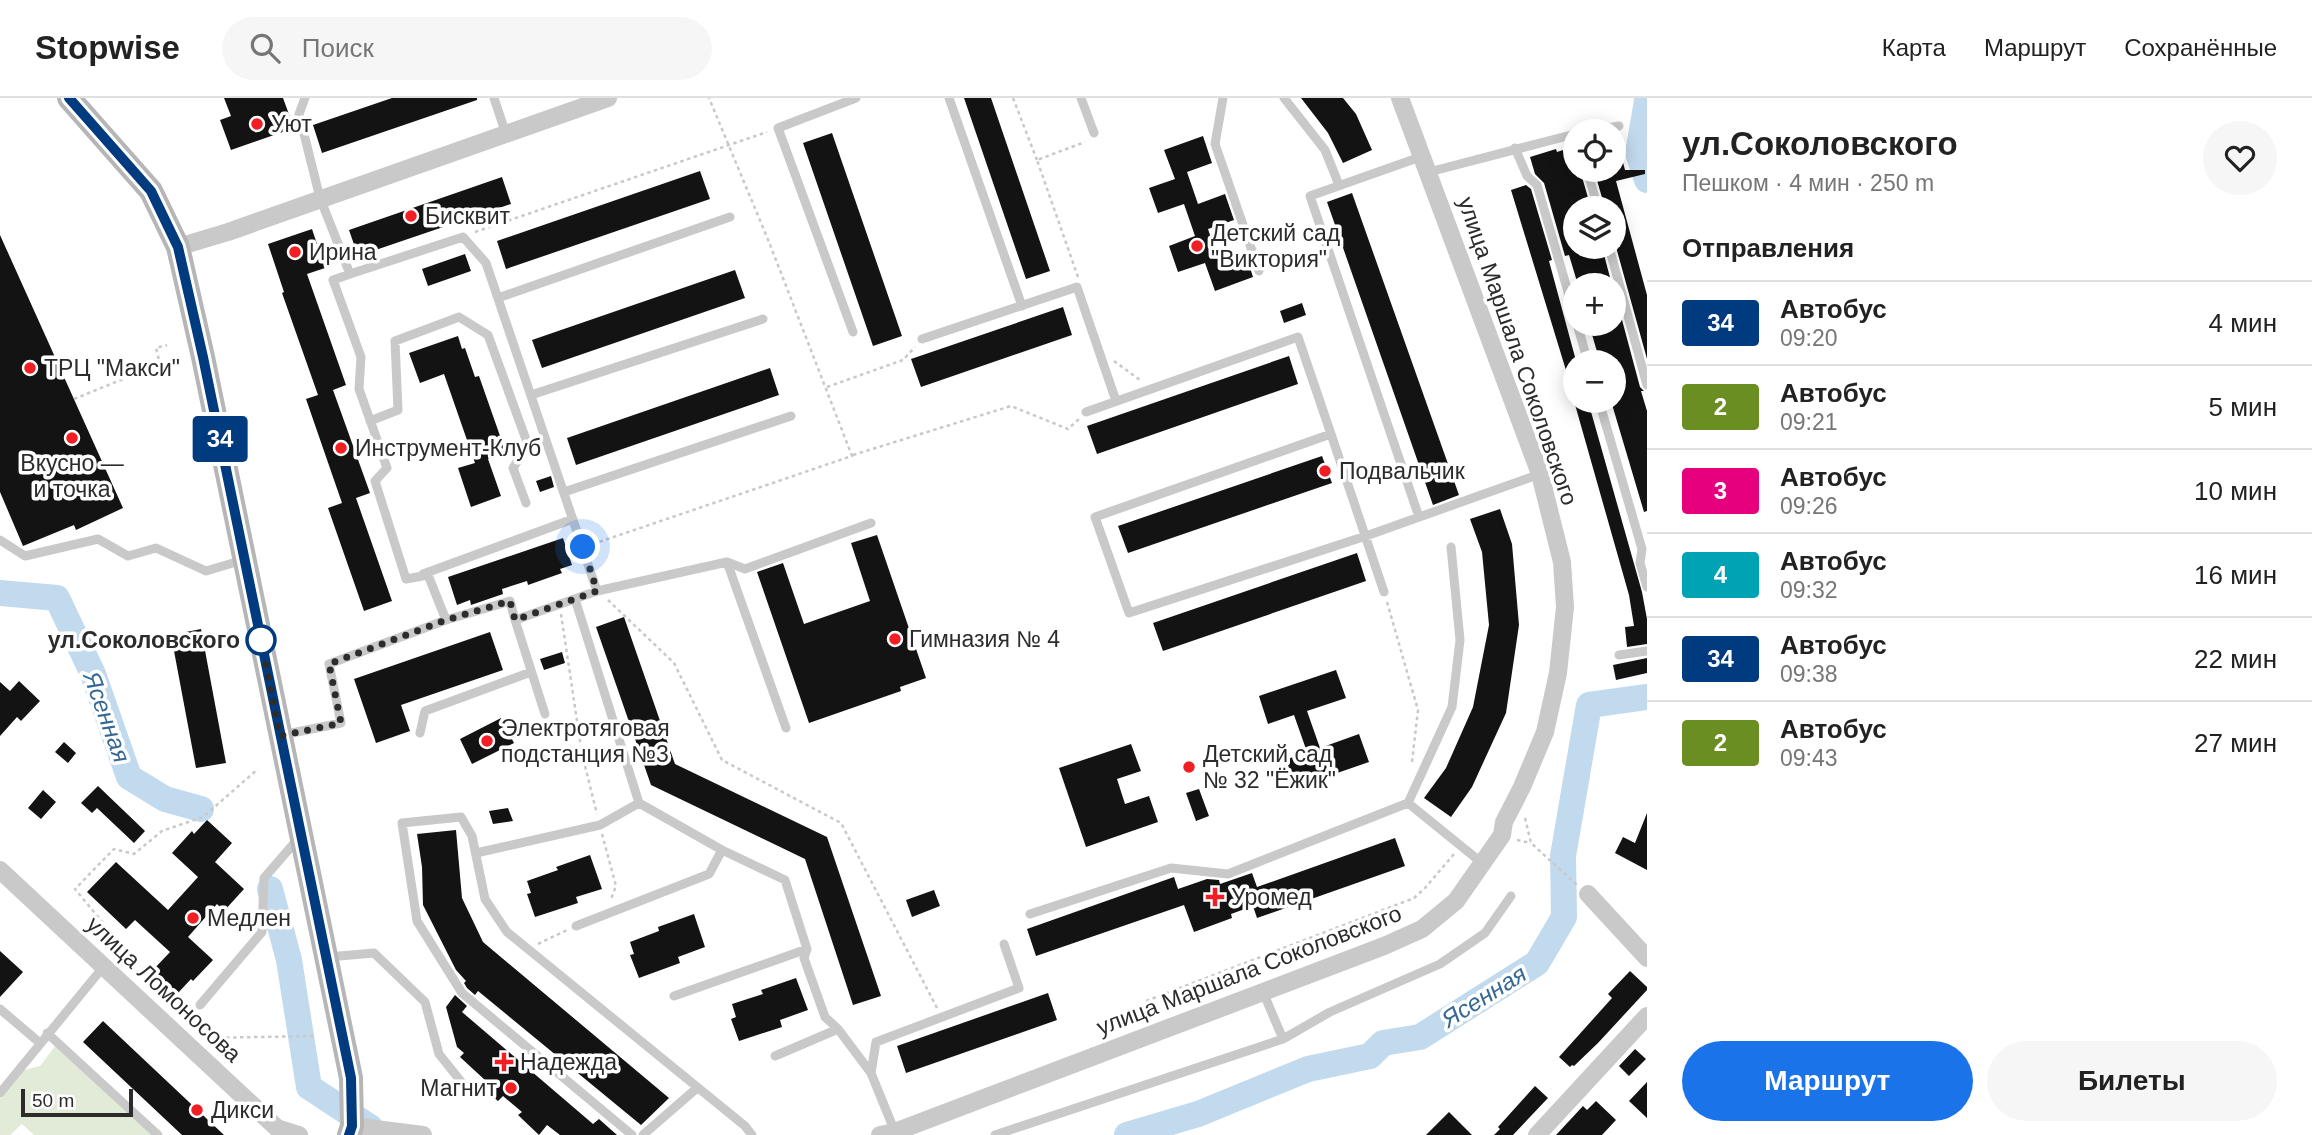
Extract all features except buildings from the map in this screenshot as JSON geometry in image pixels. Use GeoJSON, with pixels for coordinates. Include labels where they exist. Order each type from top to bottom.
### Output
{"type":"FeatureCollection","features":[{"type":"Feature","properties":{"kind":"main road"},"geometry":{"type":"LineString","coordinates":[[69,98],[151,191],[178,247],[351,1078],[353,1128]]}},
{"type":"Feature","properties":{"kind":"street"},"geometry":{"type":"LineString","coordinates":[[178,247],[228,232],[608,98]]}},
{"type":"Feature","properties":{"kind":"street","name":"улица Маршала Соколовского"},"geometry":{"type":"LineString","coordinates":[[888,1134],[1384,946],[1422,929],[1456,901],[1502,835],[1503,822],[1522,787],[1545,732],[1558,673],[1564,607],[1562,562],[1540,474],[1400,98]]}},
{"type":"Feature","properties":{"kind":"street","name":"улица Ломоносова"},"geometry":{"type":"LineString","coordinates":[[0,870],[277,1128],[299,1135]]}},
{"type":"Feature","properties":{"kind":"street"},"geometry":{"type":"LineString","coordinates":[[1582,889],[1647,958]]}},
{"type":"Feature","properties":{"kind":"street"},"geometry":{"type":"LineString","coordinates":[[1537,1135],[1647,1016]]}},
{"type":"Feature","properties":{"kind":"street"},"geometry":{"type":"LineString","coordinates":[[353,1128],[423,1135]]}},
{"type":"Feature","properties":{"kind":"lane"},"geometry":{"type":"LineString","coordinates":[[305,98],[299,114],[320,198],[350,274]]}},
{"type":"Feature","properties":{"kind":"lane"},"geometry":{"type":"LineString","coordinates":[[494,98],[506,134]]}},
{"type":"Feature","properties":{"kind":"lane"},"geometry":{"type":"LineString","coordinates":[[853,332],[778,128],[856,98]]}},
{"type":"Feature","properties":{"kind":"lane"},"geometry":{"type":"LineString","coordinates":[[949,98],[1022,306]]}},
{"type":"Feature","properties":{"kind":"lane"},"geometry":{"type":"LineString","coordinates":[[1081,98],[1094,133]]}},
{"type":"Feature","properties":{"kind":"lane"},"geometry":{"type":"LineString","coordinates":[[1223,98],[1215,144],[1259,271]]}},
{"type":"Feature","properties":{"kind":"lane"},"geometry":{"type":"LineString","coordinates":[[1284,98],[1325,150],[1339,185]]}},
{"type":"Feature","properties":{"kind":"lane"},"geometry":{"type":"LineString","coordinates":[[1419,517],[1310,195],[1339,185],[1426,164],[1563,137]]}},
{"type":"Feature","properties":{"kind":"lane"},"geometry":{"type":"LineString","coordinates":[[1515,148],[1527,176],[1537,185],[1563,275]]}},
{"type":"Feature","properties":{"kind":"lane"},"geometry":{"type":"LineString","coordinates":[[498,298],[730,217]]}},
{"type":"Feature","properties":{"kind":"lane"},"geometry":{"type":"LineString","coordinates":[[446,620],[428,575],[406,579],[375,481],[387,468],[359,389],[361,357],[333,280],[463,237],[486,263],[597,591]]}},
{"type":"Feature","properties":{"kind":"lane"},"geometry":{"type":"LineString","coordinates":[[1612,259],[1647,385]]}},
{"type":"Feature","properties":{"kind":"lane"},"geometry":{"type":"LineString","coordinates":[[922,340],[1077,287],[1116,401]]}},
{"type":"Feature","properties":{"kind":"lane"},"geometry":{"type":"LineString","coordinates":[[370,421],[398,410],[395,341],[459,317],[488,335],[519,421],[527,445],[513,468],[526,503]]}},
{"type":"Feature","properties":{"kind":"lane"},"geometry":{"type":"LineString","coordinates":[[531,395],[763,319]]}},
{"type":"Feature","properties":{"kind":"lane"},"geometry":{"type":"LineString","coordinates":[[1086,412],[1298,337],[1384,592]]}},
{"type":"Feature","properties":{"kind":"lane"},"geometry":{"type":"LineString","coordinates":[[1602,413],[1642,549],[1640,564],[1647,587]]}},
{"type":"Feature","properties":{"kind":"lane"},"geometry":{"type":"LineString","coordinates":[[564,492],[791,416]]}},
{"type":"Feature","properties":{"kind":"lane"},"geometry":{"type":"LineString","coordinates":[[1331,434],[1095,517],[1129,613],[1366,536],[1540,474]]}},
{"type":"Feature","properties":{"kind":"lane"},"geometry":{"type":"LineString","coordinates":[[412,578],[573,519]]}},
{"type":"Feature","properties":{"kind":"lane"},"geometry":{"type":"LineString","coordinates":[[515,620],[597,591],[727,562],[746,569],[871,523]]}},
{"type":"Feature","properties":{"kind":"lane"},"geometry":{"type":"LineString","coordinates":[[0,540],[25,556],[98,539],[128,556],[156,548],[206,570],[245,560]]}},
{"type":"Feature","properties":{"kind":"lane"},"geometry":{"type":"LineString","coordinates":[[1030,914],[1171,868],[1228,873],[1408,803],[1452,707],[1460,640],[1451,547]]}},
{"type":"Feature","properties":{"kind":"lane"},"geometry":{"type":"LineString","coordinates":[[727,562],[786,728]]}},
{"type":"Feature","properties":{"kind":"lane"},"geometry":{"type":"LineString","coordinates":[[575,599],[639,803],[722,850],[785,880],[807,949],[804,958],[825,1017],[838,1029],[871,1073],[888,1134]]}},
{"type":"Feature","properties":{"kind":"lane"},"geometry":{"type":"LineString","coordinates":[[280,736],[341,723],[329,664],[446,620],[510,601],[545,714]]}},
{"type":"Feature","properties":{"kind":"lane"},"geometry":{"type":"LineString","coordinates":[[1619,656],[1647,650]]}},
{"type":"Feature","properties":{"kind":"lane"},"geometry":{"type":"LineString","coordinates":[[420,733],[425,711],[531,672]]}},
{"type":"Feature","properties":{"kind":"lane"},"geometry":{"type":"LineString","coordinates":[[476,853],[600,825],[639,803]]}},
{"type":"Feature","properties":{"kind":"lane"},"geometry":{"type":"LineString","coordinates":[[1408,803],[1482,863]]}},
{"type":"Feature","properties":{"kind":"lane"},"geometry":{"type":"LineString","coordinates":[[632,1135],[462,993],[417,921],[402,823],[461,817],[472,836],[485,899],[507,933],[745,1126],[752,1135]]}},
{"type":"Feature","properties":{"kind":"lane"},"geometry":{"type":"LineString","coordinates":[[200,1005],[262,932],[264,878],[301,836]]}},
{"type":"Feature","properties":{"kind":"lane"},"geometry":{"type":"LineString","coordinates":[[576,926],[709,874],[722,850]]}},
{"type":"Feature","properties":{"kind":"lane"},"geometry":{"type":"LineString","coordinates":[[995,1135],[1283,1039],[1330,1012],[1440,964],[1485,933],[1511,896]]}},
{"type":"Feature","properties":{"kind":"lane"},"geometry":{"type":"LineString","coordinates":[[871,1073],[876,1042],[1018,988],[1004,944]]}},
{"type":"Feature","properties":{"kind":"lane"},"geometry":{"type":"LineString","coordinates":[[674,996],[807,949]]}},
{"type":"Feature","properties":{"kind":"lane"},"geometry":{"type":"LineString","coordinates":[[326,957],[374,953],[425,1002],[439,1054],[467,1089]]}},
{"type":"Feature","properties":{"kind":"lane"},"geometry":{"type":"LineString","coordinates":[[0,1093],[104,966]]}},
{"type":"Feature","properties":{"kind":"lane"},"geometry":{"type":"LineString","coordinates":[[1263,992],[1283,1039]]}},
{"type":"Feature","properties":{"kind":"lane"},"geometry":{"type":"LineString","coordinates":[[0,1009],[40,1043]]}},
{"type":"Feature","properties":{"kind":"lane"},"geometry":{"type":"LineString","coordinates":[[775,1056],[838,1029]]}},
{"type":"Feature","properties":{"kind":"lane"},"geometry":{"type":"LineString","coordinates":[[47,1033],[158,1135]]}},
{"type":"Feature","properties":{"kind":"lane"},"geometry":{"type":"LineString","coordinates":[[643,1135],[698,1088]]}},
{"type":"Feature","properties":{"kind":"path"},"geometry":{"type":"LineString","coordinates":[[709,98],[769,242]]}},
{"type":"Feature","properties":{"kind":"path"},"geometry":{"type":"LineString","coordinates":[[1013,98],[1081,286]]}},
{"type":"Feature","properties":{"kind":"path"},"geometry":{"type":"LineString","coordinates":[[1037,160],[1088,141],[1094,133]]}},
{"type":"Feature","properties":{"kind":"path"},"geometry":{"type":"LineString","coordinates":[[463,237],[729,146]]}},
{"type":"Feature","properties":{"kind":"path"},"geometry":{"type":"LineString","coordinates":[[825,387],[903,360],[922,340]]}},
{"type":"Feature","properties":{"kind":"path"},"geometry":{"type":"LineString","coordinates":[[74,399],[160,364],[156,348],[167,345]]}},
{"type":"Feature","properties":{"kind":"path"},"geometry":{"type":"LineString","coordinates":[[1113,360],[1151,389]]}},
{"type":"Feature","properties":{"kind":"path"},"geometry":{"type":"LineString","coordinates":[[852,456],[1011,406],[1068,429],[1086,412]]}},
{"type":"Feature","properties":{"kind":"path"},"geometry":{"type":"LineString","coordinates":[[597,591],[674,663],[722,760],[841,823],[941,1018]]}},
{"type":"Feature","properties":{"kind":"path"},"geometry":{"type":"LineString","coordinates":[[1384,592],[1418,710],[1412,763]]}},
{"type":"Feature","properties":{"kind":"path"},"geometry":{"type":"LineString","coordinates":[[559,604],[582,754],[615,887],[607,914]]}},
{"type":"Feature","properties":{"kind":"path"},"geometry":{"type":"LineString","coordinates":[[104,966],[118,941],[75,889],[114,849],[134,854],[162,831],[202,817],[258,769]]}},
{"type":"Feature","properties":{"kind":"path"},"geometry":{"type":"LineString","coordinates":[[1531,843],[1582,889]]}},
{"type":"Feature","properties":{"kind":"path"},"geometry":{"type":"LineString","coordinates":[[1146,1001],[1414,898],[1461,846]]}},
{"type":"Feature","properties":{"kind":"path"},"geometry":{"type":"LineString","coordinates":[[528,950],[576,926]]}},
{"type":"Feature","properties":{"kind":"path"},"geometry":{"type":"LineString","coordinates":[[181,1039],[314,1036]]}},
{"type":"Feature","properties":{"kind":"green space"},"geometry":{"type":"Polygon","coordinates":[[[56,1045],[153,1135],[34,1135],[22,1124],[10,1135],[0,1135],[0,1099],[24,1070],[40,1066],[56,1045]]]}},
{"type":"Feature","properties":{"kind":"waterway","name":"Ясенная"},"geometry":{"type":"LineString","coordinates":[[1647,101],[1638,153],[1647,180]]}},
{"type":"Feature","properties":{"kind":"waterway","name":"Ясенная"},"geometry":{"type":"LineString","coordinates":[[0,593],[57,598],[93,674],[129,777],[165,799],[201,809]]}},
{"type":"Feature","properties":{"kind":"waterway","name":"Ясенная"},"geometry":{"type":"LineString","coordinates":[[1127,1135],[1198,1114],[1308,1069],[1370,1056],[1383,1043],[1420,1037],[1537,963],[1564,917],[1563,856],[1589,705],[1647,697]]}},
{"type":"Feature","properties":{"kind":"waterway","name":"Ясенная"},"geometry":{"type":"LineString","coordinates":[[270,889],[289,960],[309,1087],[370,1127]]}},
{"type":"Feature","properties":{"kind":"tram line"},"geometry":{"type":"LineString","coordinates":[[64,98],[147,192],[173,250],[199,356],[348,1078],[348,1135]]}},
{"type":"Feature","properties":{"kind":"tram line"},"geometry":{"type":"LineString","coordinates":[[200,318],[223,421]]}},
{"type":"Feature","properties":{"kind":"bus line","name":"34"},"geometry":{"type":"LineString","coordinates":[[69,98],[151,191],[178,247],[351,1078],[352,1126],[349,1135]]}},
{"type":"Feature","properties":{"kind":"place","name":"Уют"},"geometry":{"type":"Point","coordinates":[257,124]}},
{"type":"Feature","properties":{"kind":"place","name":"Бисквит"},"geometry":{"type":"Point","coordinates":[411,216]}},
{"type":"Feature","properties":{"kind":"place","name":"Детский сад \"Виктория\""},"geometry":{"type":"Point","coordinates":[1197,246]}},
{"type":"Feature","properties":{"kind":"place","name":"Ирина"},"geometry":{"type":"Point","coordinates":[295,252]}},
{"type":"Feature","properties":{"kind":"place","name":"ТРЦ \"Макси\""},"geometry":{"type":"Point","coordinates":[30,368]}},
{"type":"Feature","properties":{"kind":"place","name":"Вкусно — и точка"},"geometry":{"type":"Point","coordinates":[72,438]}},
{"type":"Feature","properties":{"kind":"place","name":"Инструмент-Клуб"},"geometry":{"type":"Point","coordinates":[341,448]}},
{"type":"Feature","properties":{"kind":"place","name":"Подвальчик"},"geometry":{"type":"Point","coordinates":[1325,471]}},
{"type":"Feature","properties":{"kind":"place","name":"Гимназия № 4"},"geometry":{"type":"Point","coordinates":[895,639]}},
{"type":"Feature","properties":{"kind":"place","name":"ул.Соколовского"},"geometry":{"type":"Point","coordinates":[261,640]}},
{"type":"Feature","properties":{"kind":"place","name":"Электротяговая подстанция №3"},"geometry":{"type":"Point","coordinates":[487,741]}},
{"type":"Feature","properties":{"kind":"place","name":"Детский сад № 32 \"Ёжик\""},"geometry":{"type":"Point","coordinates":[1189,767]}},
{"type":"Feature","properties":{"kind":"place","name":"Уромед"},"geometry":{"type":"Point","coordinates":[1215,897]}},
{"type":"Feature","properties":{"kind":"place","name":"Медлен"},"geometry":{"type":"Point","coordinates":[193,918]}},
{"type":"Feature","properties":{"kind":"place","name":"Надежда"},"geometry":{"type":"Point","coordinates":[504,1062]}},
{"type":"Feature","properties":{"kind":"place","name":"Магнит"},"geometry":{"type":"Point","coordinates":[511,1088]}},
{"type":"Feature","properties":{"kind":"place","name":"Дикси"},"geometry":{"type":"Point","coordinates":[197,1110]}},
{"type":"Feature","properties":{"kind":"route"},"geometry":{"type":"LineString","coordinates":[[261,640],[280,736],[341,723],[329,664],[446,620],[510,601],[515,620],[597,591],[583,547]]}}]}
